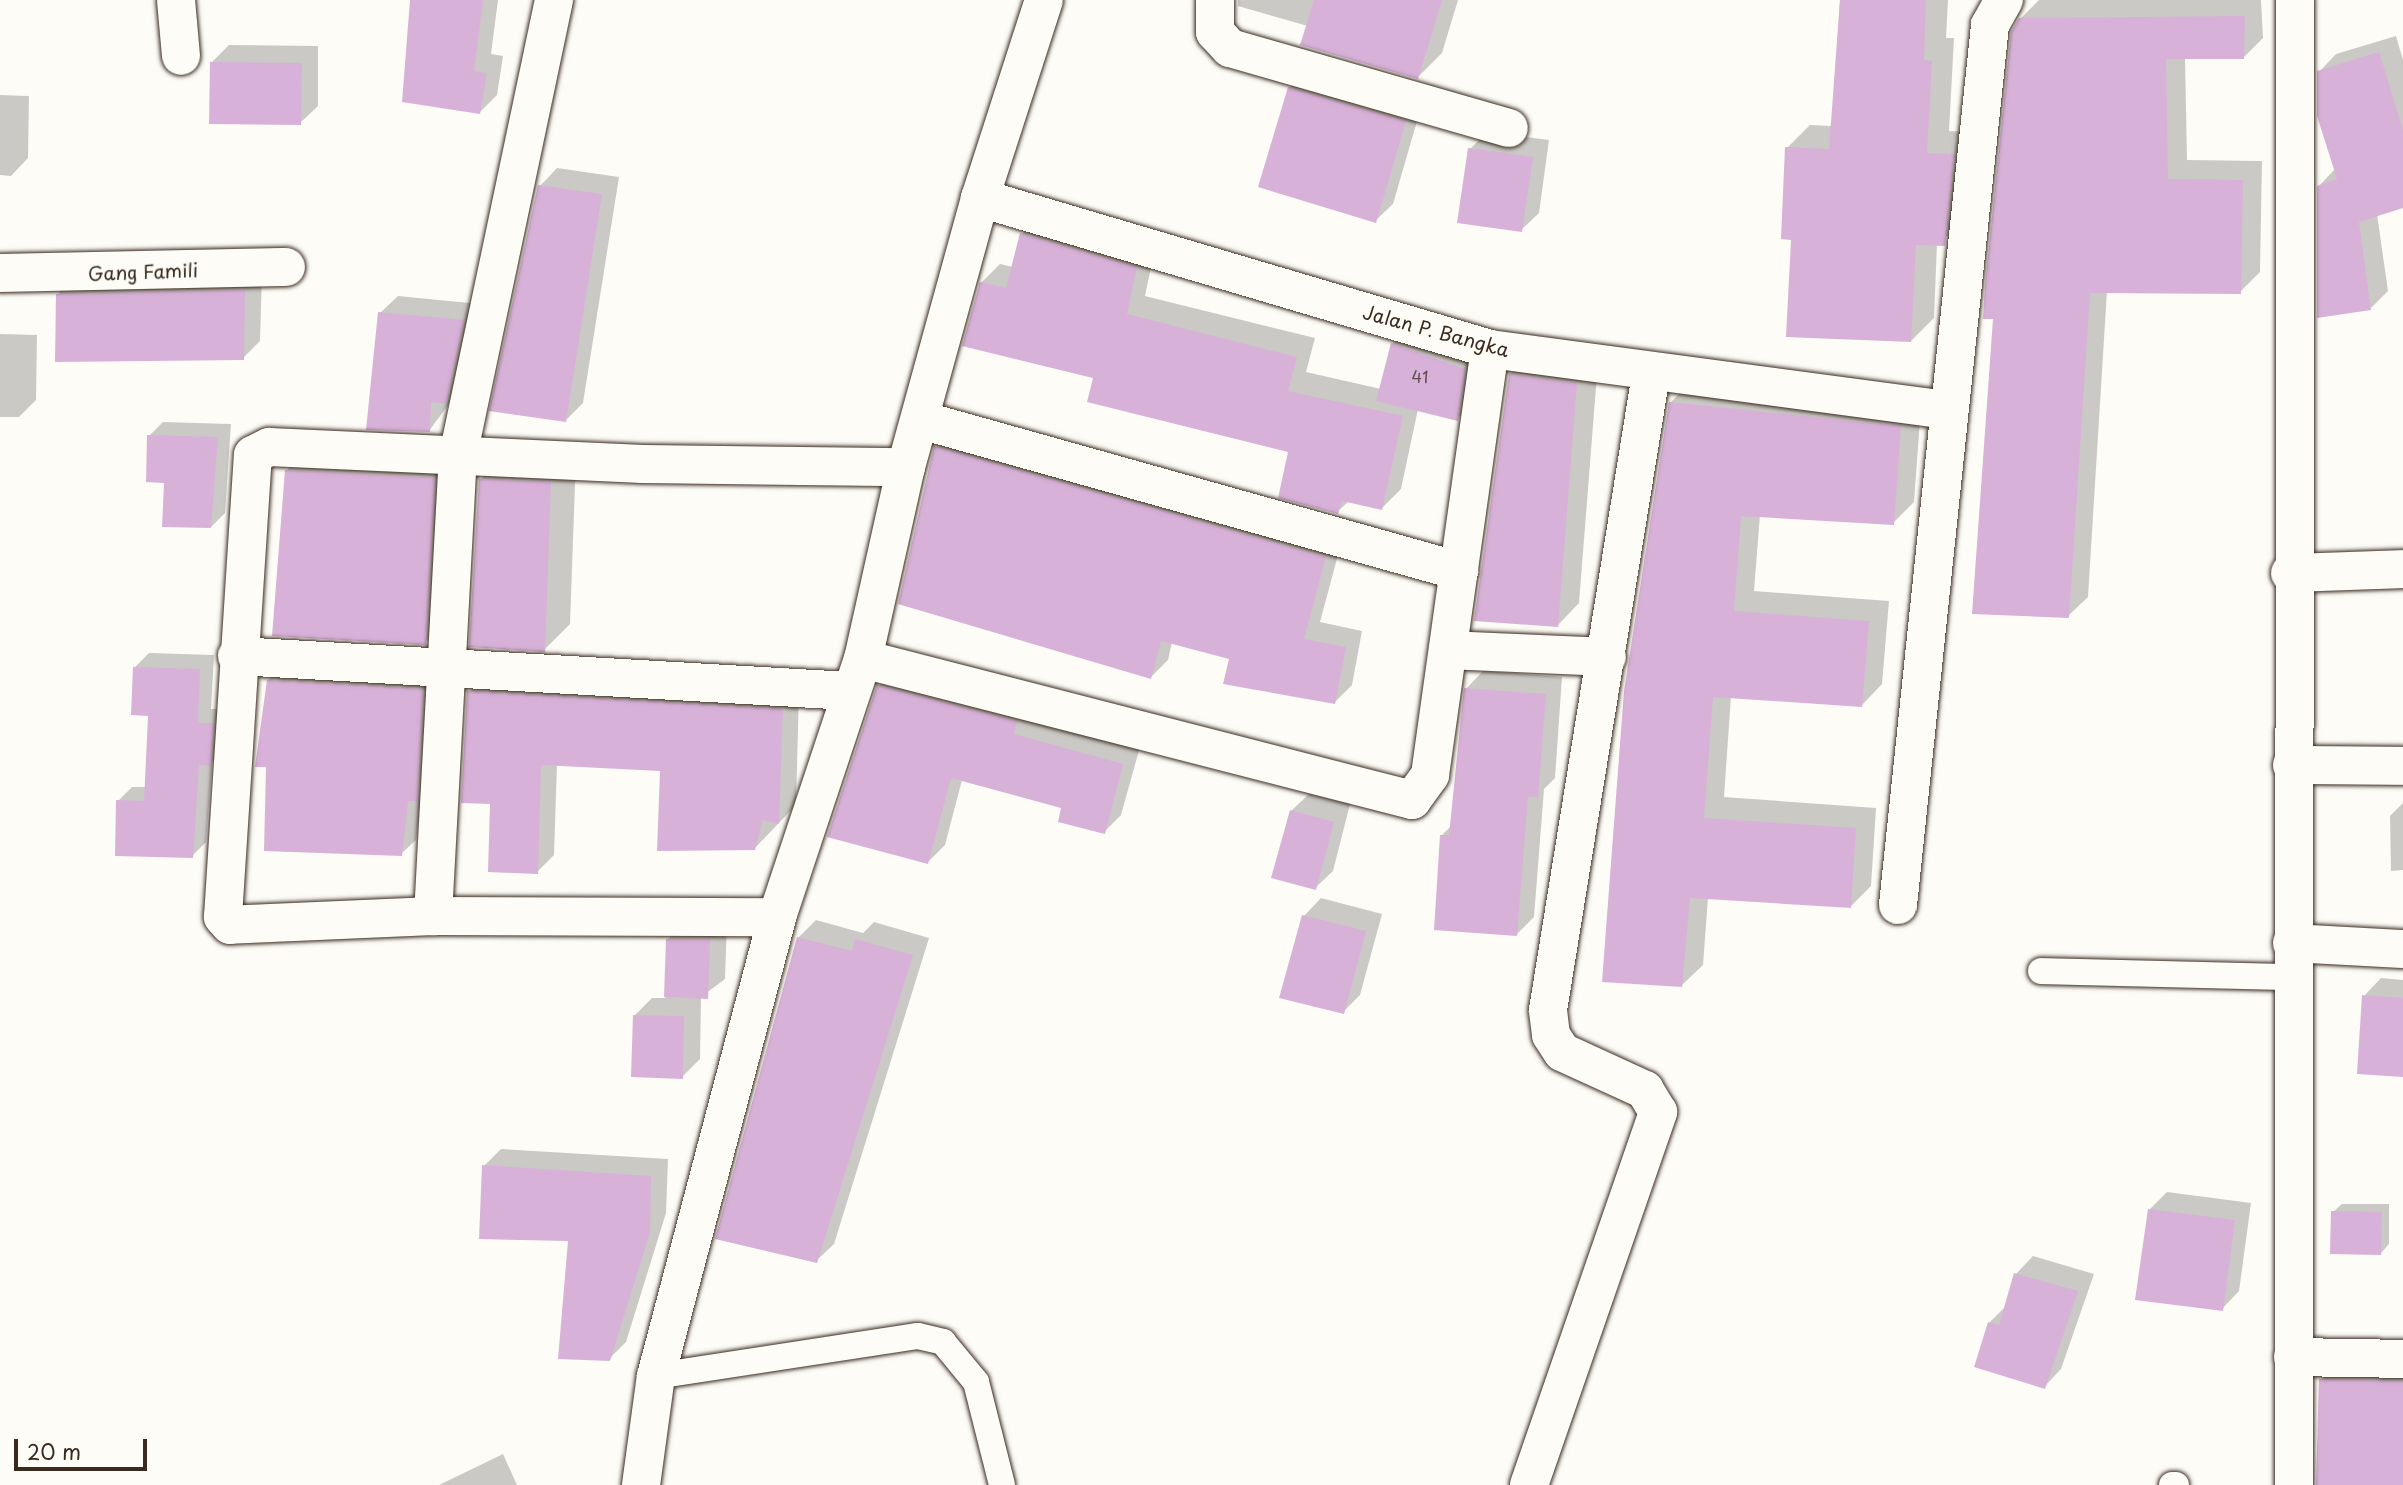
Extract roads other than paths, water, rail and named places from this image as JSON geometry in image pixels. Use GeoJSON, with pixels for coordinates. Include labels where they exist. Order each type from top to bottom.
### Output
{"type":"FeatureCollection","features":[{"type":"Feature","properties":{"kind":"street"},"geometry":{"type":"LineString","coordinates":[[176,0],[181,56]]}},
{"type":"Feature","properties":{"kind":"street"},"geometry":{"type":"LineString","coordinates":[[433,916],[442,667],[458,454],[554,0]]}},
{"type":"Feature","properties":{"kind":"street"},"geometry":{"type":"LineString","coordinates":[[641,1485],[656,1376],[777,917],[857,675],[906,467],[980,198],[1044,0]]}},
{"type":"Feature","properties":{"kind":"street"},"geometry":{"type":"LineString","coordinates":[[1215,0],[1215,32],[1230,48],[1509,128]]}},
{"type":"Feature","properties":{"kind":"street"},"geometry":{"type":"LineString","coordinates":[[1898,905],[1945,410],[1990,25],[2004,0]]}},
{"type":"Feature","properties":{"kind":"street"},"geometry":{"type":"LineString","coordinates":[[2294,1485],[2290,573],[2295,0]]}},
{"type":"Feature","properties":{"kind":"street","name":"Jalan P. Bangka"},"geometry":{"type":"LineString","coordinates":[[980,198],[1490,349],[1651,374],[1945,410]]}},
{"type":"Feature","properties":{"kind":"street","name":"Gang Famili"},"geometry":{"type":"LineString","coordinates":[[0,273],[286,267]]}},
{"type":"Feature","properties":{"kind":"street"},"geometry":{"type":"LineString","coordinates":[[237,656],[442,667],[857,675],[1412,800],[1430,775],[1490,349]]}},
{"type":"Feature","properties":{"kind":"street"},"geometry":{"type":"LineString","coordinates":[[1529,1485],[1658,1112],[1645,1090],[1582,1064],[1551,1035],[1548,1010],[1651,374]]}},
{"type":"Feature","properties":{"kind":"street"},"geometry":{"type":"LineString","coordinates":[[921,420],[1459,571]]}},
{"type":"Feature","properties":{"kind":"street"},"geometry":{"type":"LineString","coordinates":[[777,917],[433,916],[227,922],[221,910],[253,455],[269,447],[906,467]]}},
{"type":"Feature","properties":{"kind":"street"},"geometry":{"type":"LineString","coordinates":[[2290,573],[2403,569]]}},
{"type":"Feature","properties":{"kind":"street"},"geometry":{"type":"LineString","coordinates":[[1448,650],[1607,657]]}},
{"type":"Feature","properties":{"kind":"street"},"geometry":{"type":"LineString","coordinates":[[2292,765],[2403,766]]}},
{"type":"Feature","properties":{"kind":"street"},"geometry":{"type":"LineString","coordinates":[[2292,960],[2403,949]]}},
{"type":"Feature","properties":{"kind":"street"},"geometry":{"type":"LineString","coordinates":[[2293,1357],[2403,1359]]}},
{"type":"Feature","properties":{"kind":"lane"},"geometry":{"type":"LineString","coordinates":[[2041,971],[2292,960]]}},
{"type":"Feature","properties":{"kind":"lane"},"geometry":{"type":"LineString","coordinates":[[656,1376],[918,1336],[943,1342],[976,1382],[1002,1485]]}}]}
